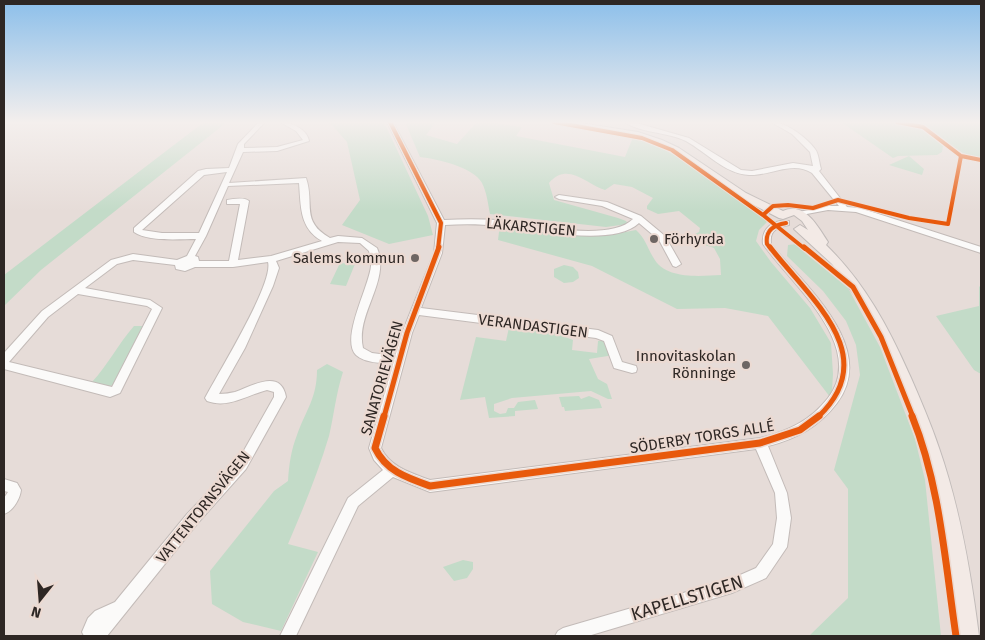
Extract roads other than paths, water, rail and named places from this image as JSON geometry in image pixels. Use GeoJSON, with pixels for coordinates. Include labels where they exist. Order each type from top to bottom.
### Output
{"type":"FeatureCollection","features":[{"type":"Feature","properties":{"kind":"main road"},"geometry":{"type":"LineString","coordinates":[[679,152],[731,188],[797,221],[852,278],[882,328],[928,439],[948,512],[968,636]]}},
{"type":"Feature","properties":{"kind":"street"},"geometry":{"type":"LineString","coordinates":[[192,261],[240,152]]}},
{"type":"Feature","properties":{"kind":"street"},"geometry":{"type":"LineString","coordinates":[[405,152],[440,223]]}},
{"type":"Feature","properties":{"kind":"street"},"geometry":{"type":"LineString","coordinates":[[706,152],[739,172],[752,173],[797,164],[814,170],[844,208]]}},
{"type":"Feature","properties":{"kind":"street"},"geometry":{"type":"LineString","coordinates":[[812,152],[817,169],[814,170]]}},
{"type":"Feature","properties":{"kind":"street"},"geometry":{"type":"LineString","coordinates":[[202,236],[162,236],[138,232],[138,228],[201,173],[206,171],[232,170]]}},
{"type":"Feature","properties":{"kind":"street"},"geometry":{"type":"LineString","coordinates":[[231,185],[303,180],[306,221],[311,229],[330,242]]}},
{"type":"Feature","properties":{"kind":"street"},"geometry":{"type":"LineString","coordinates":[[559,198],[604,204],[638,218],[650,226],[662,238],[676,264]]}},
{"type":"Feature","properties":{"kind":"street"},"geometry":{"type":"LineString","coordinates":[[230,202],[245,201],[233,264]]}},
{"type":"Feature","properties":{"kind":"street"},"geometry":{"type":"LineString","coordinates":[[797,221],[828,208],[844,208],[868,212],[940,238],[981,250]]}},
{"type":"Feature","properties":{"kind":"street"},"geometry":{"type":"LineString","coordinates":[[797,221],[844,208]]}},
{"type":"Feature","properties":{"kind":"street"},"geometry":{"type":"LineString","coordinates":[[622,230],[638,218]]}},
{"type":"Feature","properties":{"kind":"street","name":"LÄKARSTIGEN"},"geometry":{"type":"LineString","coordinates":[[440,223],[466,221],[499,223],[584,232],[650,226]]}},
{"type":"Feature","properties":{"kind":"street","name":"SÖDERBY TORGS ALLÉ"},"geometry":{"type":"LineString","coordinates":[[392,470],[430,486],[760,443],[784,438],[805,428],[821,416],[837,396],[844,378],[844,367],[839,337],[826,313],[766,244],[765,237],[797,221]]}},
{"type":"Feature","properties":{"kind":"street","name":"SANATORIEVÄGEN"},"geometry":{"type":"LineString","coordinates":[[392,470],[378,459],[375,448],[399,360],[415,311],[438,253],[440,223]]}},
{"type":"Feature","properties":{"kind":"street"},"geometry":{"type":"LineString","coordinates":[[4,360],[45,314],[108,265],[123,259],[133,257],[179,263],[192,261],[233,264],[271,259],[342,239],[360,240],[373,250],[377,267],[373,285],[359,323],[355,340],[356,346],[358,350],[368,356],[399,360]]}},
{"type":"Feature","properties":{"kind":"street","name":"VATTENTORNSVÄGEN"},"geometry":{"type":"LineString","coordinates":[[97,636],[192,519],[242,464],[280,397],[279,390],[272,386],[267,386],[236,398],[221,400],[211,398],[240,348],[268,286],[274,268],[271,259]]}},
{"type":"Feature","properties":{"kind":"street"},"geometry":{"type":"LineString","coordinates":[[4,365],[110,392],[116,390],[157,308],[150,303],[75,290]]}},
{"type":"Feature","properties":{"kind":"street","name":"VERANDASTIGEN"},"geometry":{"type":"LineString","coordinates":[[415,311],[598,334],[608,339],[618,365],[632,369]]}},
{"type":"Feature","properties":{"kind":"street","name":"KAPELLSTIGEN"},"geometry":{"type":"LineString","coordinates":[[563,636],[732,586],[761,573],[780,547],[784,518],[781,493],[760,443]]}},
{"type":"Feature","properties":{"kind":"street"},"geometry":{"type":"LineString","coordinates":[[288,636],[353,502],[392,470]]}},
{"type":"Feature","properties":{"kind":"street"},"geometry":{"type":"LineString","coordinates":[[4,485],[15,490],[14,495],[4,508]]}},
{"type":"Feature","properties":{"kind":"street","name":"VATTENTORNSVÄGEN"},"geometry":{"type":"LineString","coordinates":[[93,636],[90,628],[98,617],[122,606]]}},
{"type":"Feature","properties":{"kind":"place","name":"Förhyrda"},"geometry":{"type":"Point","coordinates":[654,239]}},
{"type":"Feature","properties":{"kind":"place","name":"Salems kommun"},"geometry":{"type":"Point","coordinates":[415,258]}},
{"type":"Feature","properties":{"kind":"place","name":"Innovitaskolan Rönninge"},"geometry":{"type":"Point","coordinates":[746,365]}}]}
